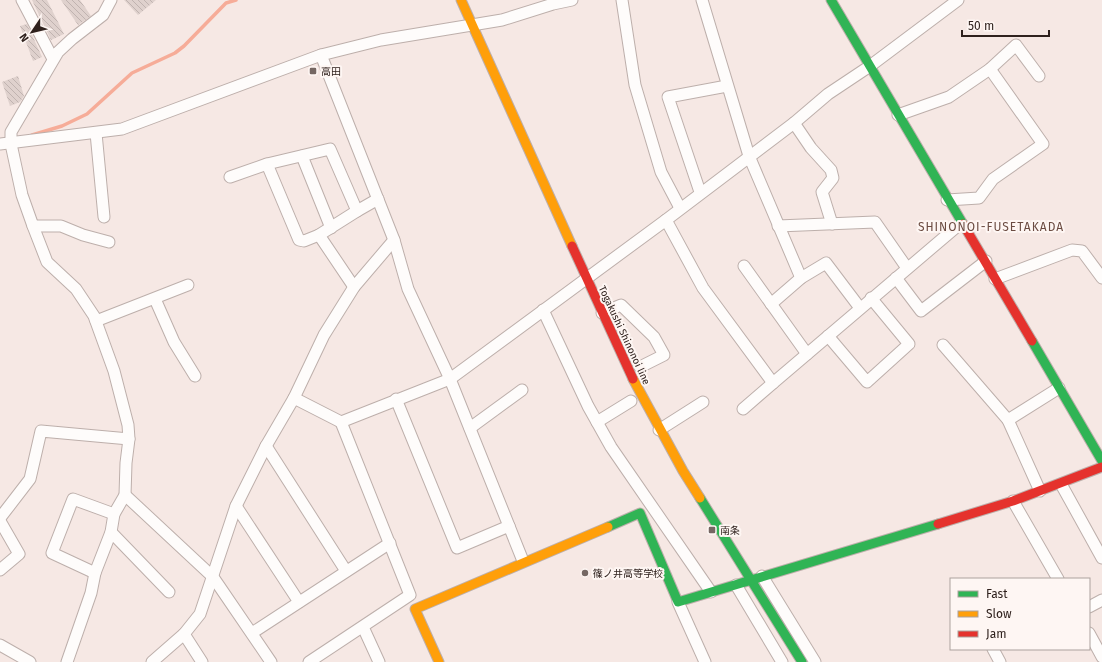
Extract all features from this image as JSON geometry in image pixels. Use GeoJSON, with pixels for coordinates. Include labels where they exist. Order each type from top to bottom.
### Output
{"type":"FeatureCollection","features":[{"type":"Feature","properties":{"kind":"street"},"geometry":{"type":"LineString","coordinates":[[22,0],[53,59]]}},
{"type":"Feature","properties":{"kind":"street"},"geometry":{"type":"LineString","coordinates":[[67,662],[90,594],[95,573],[111,532],[114,514],[125,495],[126,463],[129,438],[128,424],[114,371],[96,321],[76,289],[47,262],[22,195],[6,144],[11,132],[53,59],[72,39],[103,15],[111,0]]}},
{"type":"Feature","properties":{"kind":"street","name":"Togakushi Shinonoi line"},"geometry":{"type":"LineString","coordinates":[[461,0],[621,356],[659,430],[710,517],[802,662]]}},
{"type":"Feature","properties":{"kind":"street"},"geometry":{"type":"LineString","coordinates":[[6,144],[122,129],[322,55],[381,40],[502,20],[553,4],[572,0]]}},
{"type":"Feature","properties":{"kind":"street"},"geometry":{"type":"LineString","coordinates":[[622,0],[635,85],[661,172],[680,208]]}},
{"type":"Feature","properties":{"kind":"street"},"geometry":{"type":"LineString","coordinates":[[702,0],[749,156],[801,278]]}},
{"type":"Feature","properties":{"kind":"street"},"geometry":{"type":"LineString","coordinates":[[832,0],[947,200],[986,261],[995,279],[1102,461]]}},
{"type":"Feature","properties":{"kind":"street"},"geometry":{"type":"LineString","coordinates":[[341,422],[396,399],[450,379],[666,220],[700,192],[794,123],[828,94],[870,66],[958,0]]}},
{"type":"Feature","properties":{"kind":"street"},"geometry":{"type":"LineString","coordinates":[[898,115],[949,97],[990,69],[1016,45],[1039,76]]}},
{"type":"Feature","properties":{"kind":"street"},"geometry":{"type":"LineString","coordinates":[[322,55],[394,240],[408,289],[450,379],[523,562]]}},
{"type":"Feature","properties":{"kind":"street"},"geometry":{"type":"LineString","coordinates":[[947,200],[979,198],[993,179],[1043,144],[990,69]]}},
{"type":"Feature","properties":{"kind":"street"},"geometry":{"type":"LineString","coordinates":[[700,192],[668,97],[727,86]]}},
{"type":"Feature","properties":{"kind":"street"},"geometry":{"type":"LineString","coordinates":[[794,123],[811,148],[831,170],[833,178],[822,192],[832,224]]}},
{"type":"Feature","properties":{"kind":"street"},"geometry":{"type":"LineString","coordinates":[[96,133],[104,216]]}},
{"type":"Feature","properties":{"kind":"street"},"geometry":{"type":"LineString","coordinates":[[230,177],[267,164],[330,149],[357,211]]}},
{"type":"Feature","properties":{"kind":"street"},"geometry":{"type":"LineString","coordinates":[[302,156],[331,228]]}},
{"type":"Feature","properties":{"kind":"street"},"geometry":{"type":"LineString","coordinates":[[267,164],[299,240],[304,241],[319,235],[378,199]]}},
{"type":"Feature","properties":{"kind":"street"},"geometry":{"type":"LineString","coordinates":[[666,220],[703,288],[773,383]]}},
{"type":"Feature","properties":{"kind":"street"},"geometry":{"type":"LineString","coordinates":[[778,226],[875,222],[907,268]]}},
{"type":"Feature","properties":{"kind":"street"},"geometry":{"type":"LineString","coordinates":[[744,409],[871,298],[961,223]]}},
{"type":"Feature","properties":{"kind":"street"},"geometry":{"type":"LineString","coordinates":[[33,226],[61,226],[83,235],[109,242]]}},
{"type":"Feature","properties":{"kind":"street"},"geometry":{"type":"LineString","coordinates":[[319,235],[354,287]]}},
{"type":"Feature","properties":{"kind":"street"},"geometry":{"type":"LineString","coordinates":[[152,662],[184,634],[200,614],[236,506],[266,446],[294,398],[324,335],[354,287],[394,240]]}},
{"type":"Feature","properties":{"kind":"street"},"geometry":{"type":"LineString","coordinates":[[995,279],[1072,250],[1082,251],[1102,278]]}},
{"type":"Feature","properties":{"kind":"street"},"geometry":{"type":"LineString","coordinates":[[896,278],[920,311],[986,261]]}},
{"type":"Feature","properties":{"kind":"street"},"geometry":{"type":"LineString","coordinates":[[771,304],[801,278],[826,263],[860,308]]}},
{"type":"Feature","properties":{"kind":"street"},"geometry":{"type":"LineString","coordinates":[[744,266],[807,354]]}},
{"type":"Feature","properties":{"kind":"street"},"geometry":{"type":"LineString","coordinates":[[96,321],[188,285]]}},
{"type":"Feature","properties":{"kind":"street"},"geometry":{"type":"LineString","coordinates":[[828,336],[867,382],[910,344],[871,298]]}},
{"type":"Feature","properties":{"kind":"street"},"geometry":{"type":"LineString","coordinates":[[155,299],[174,342],[195,376]]}},
{"type":"Feature","properties":{"kind":"street"},"geometry":{"type":"LineString","coordinates":[[602,313],[621,305],[654,337],[664,355],[640,367]]}},
{"type":"Feature","properties":{"kind":"street"},"geometry":{"type":"LineString","coordinates":[[543,310],[597,422],[611,447],[650,506],[711,592]]}},
{"type":"Feature","properties":{"kind":"street"},"geometry":{"type":"LineString","coordinates":[[943,345],[1008,420],[1040,491]]}},
{"type":"Feature","properties":{"kind":"street"},"geometry":{"type":"LineString","coordinates":[[1008,420],[1059,388]]}},
{"type":"Feature","properties":{"kind":"street"},"geometry":{"type":"LineString","coordinates":[[470,428],[522,390]]}},
{"type":"Feature","properties":{"kind":"street"},"geometry":{"type":"LineString","coordinates":[[294,398],[341,422],[410,595],[309,662]]}},
{"type":"Feature","properties":{"kind":"street"},"geometry":{"type":"LineString","coordinates":[[396,399],[457,548],[509,526]]}},
{"type":"Feature","properties":{"kind":"street"},"geometry":{"type":"LineString","coordinates":[[597,422],[631,401]]}},
{"type":"Feature","properties":{"kind":"street"},"geometry":{"type":"LineString","coordinates":[[659,430],[703,402]]}},
{"type":"Feature","properties":{"kind":"street"},"geometry":{"type":"LineString","coordinates":[[0,570],[19,554],[0,519],[30,479],[42,431],[129,438]]}},
{"type":"Feature","properties":{"kind":"street"},"geometry":{"type":"LineString","coordinates":[[266,446],[346,570]]}},
{"type":"Feature","properties":{"kind":"street"},"geometry":{"type":"LineString","coordinates":[[678,602],[1013,501],[1061,484],[1102,467]]}},
{"type":"Feature","properties":{"kind":"street"},"geometry":{"type":"LineString","coordinates":[[1061,484],[1102,558]]}},
{"type":"Feature","properties":{"kind":"street"},"geometry":{"type":"LineString","coordinates":[[125,495],[213,577],[271,662]]}},
{"type":"Feature","properties":{"kind":"street"},"geometry":{"type":"LineString","coordinates":[[95,573],[52,553],[73,499],[114,514]]}},
{"type":"Feature","properties":{"kind":"street"},"geometry":{"type":"LineString","coordinates":[[1013,501],[1057,578]]}},
{"type":"Feature","properties":{"kind":"street"},"geometry":{"type":"LineString","coordinates":[[236,506],[299,602]]}},
{"type":"Feature","properties":{"kind":"street"},"geometry":{"type":"LineString","coordinates":[[439,662],[415,609],[640,513],[650,506]]}},
{"type":"Feature","properties":{"kind":"street"},"geometry":{"type":"LineString","coordinates":[[640,513],[705,662]]}},
{"type":"Feature","properties":{"kind":"street"},"geometry":{"type":"LineString","coordinates":[[111,532],[169,592]]}},
{"type":"Feature","properties":{"kind":"street"},"geometry":{"type":"LineString","coordinates":[[252,633],[346,570],[390,543]]}},
{"type":"Feature","properties":{"kind":"street"},"geometry":{"type":"LineString","coordinates":[[762,576],[814,662]]}},
{"type":"Feature","properties":{"kind":"street"},"geometry":{"type":"LineString","coordinates":[[736,584],[782,662]]}},
{"type":"Feature","properties":{"kind":"street"},"geometry":{"type":"LineString","coordinates":[[1090,606],[1102,600]]}},
{"type":"Feature","properties":{"kind":"street"},"geometry":{"type":"LineString","coordinates":[[363,627],[379,662]]}},
{"type":"Feature","properties":{"kind":"street"},"geometry":{"type":"LineString","coordinates":[[184,634],[202,662]]}},
{"type":"Feature","properties":{"kind":"street"},"geometry":{"type":"LineString","coordinates":[[1090,635],[1102,657]]}},
{"type":"Feature","properties":{"kind":"street"},"geometry":{"type":"LineString","coordinates":[[0,645],[30,662]]}},
{"type":"Feature","properties":{"kind":"street"},"geometry":{"type":"LineString","coordinates":[[994,650],[1000,662]]}},
{"type":"Feature","properties":{"kind":"building"},"geometry":{"type":"Polygon","coordinates":[[[32,0],[47,0],[64,34],[51,40],[32,0]]]}},
{"type":"Feature","properties":{"kind":"building"},"geometry":{"type":"Polygon","coordinates":[[[61,0],[80,0],[91,16],[78,25],[61,0]]]}},
{"type":"Feature","properties":{"kind":"building"},"geometry":{"type":"Polygon","coordinates":[[[124,0],[156,0],[138,15],[124,0]]]}},
{"type":"Feature","properties":{"kind":"building"},"geometry":{"type":"Polygon","coordinates":[[[27,24],[42,57],[33,61],[20,26],[27,24]]]}},
{"type":"Feature","properties":{"kind":"building"},"geometry":{"type":"Polygon","coordinates":[[[18,76],[24,96],[20,102],[10,106],[2,82],[18,76]]]}},
{"type":"Feature","properties":{"kind":"waterway"},"geometry":{"type":"LineString","coordinates":[[32,135],[62,126],[87,114],[132,73],[175,53],[184,46],[226,3],[236,0]]}},
{"type":"Feature","properties":{"kind":"traffic: fast"},"geometry":{"type":"LineString","coordinates":[[831,0],[963,224]]}},
{"type":"Feature","properties":{"kind":"traffic: fast"},"geometry":{"type":"LineString","coordinates":[[1032,341],[1102,461]]}},
{"type":"Feature","properties":{"kind":"traffic: fast"},"geometry":{"type":"LineString","coordinates":[[700,498],[802,662]]}},
{"type":"Feature","properties":{"kind":"traffic: fast"},"geometry":{"type":"LineString","coordinates":[[608,527],[640,513],[678,602],[938,524]]}},
{"type":"Feature","properties":{"kind":"traffic: slow"},"geometry":{"type":"LineString","coordinates":[[461,0],[572,246]]}},
{"type":"Feature","properties":{"kind":"traffic: slow"},"geometry":{"type":"LineString","coordinates":[[633,379],[683,471],[700,498]]}},
{"type":"Feature","properties":{"kind":"traffic: slow"},"geometry":{"type":"LineString","coordinates":[[439,662],[415,609],[608,527]]}},
{"type":"Feature","properties":{"kind":"traffic: jam"},"geometry":{"type":"LineString","coordinates":[[963,224],[1032,341]]}},
{"type":"Feature","properties":{"kind":"traffic: jam"},"geometry":{"type":"LineString","coordinates":[[572,246],[633,379]]}},
{"type":"Feature","properties":{"kind":"traffic: jam"},"geometry":{"type":"LineString","coordinates":[[938,524],[1013,501],[1102,467]]}},
{"type":"Feature","properties":{"kind":"place","name":"高田"},"geometry":{"type":"Point","coordinates":[313,71]}},
{"type":"Feature","properties":{"kind":"place","name":"南条"},"geometry":{"type":"Point","coordinates":[712,530]}},
{"type":"Feature","properties":{"kind":"place","name":"篠ノ井高等学校"},"geometry":{"type":"Point","coordinates":[585,573]}},
{"type":"Feature","properties":{"kind":"district","name":"SHINONOI-FUSETAKADA"},"geometry":{"type":"Point","coordinates":[991,227]}}]}
